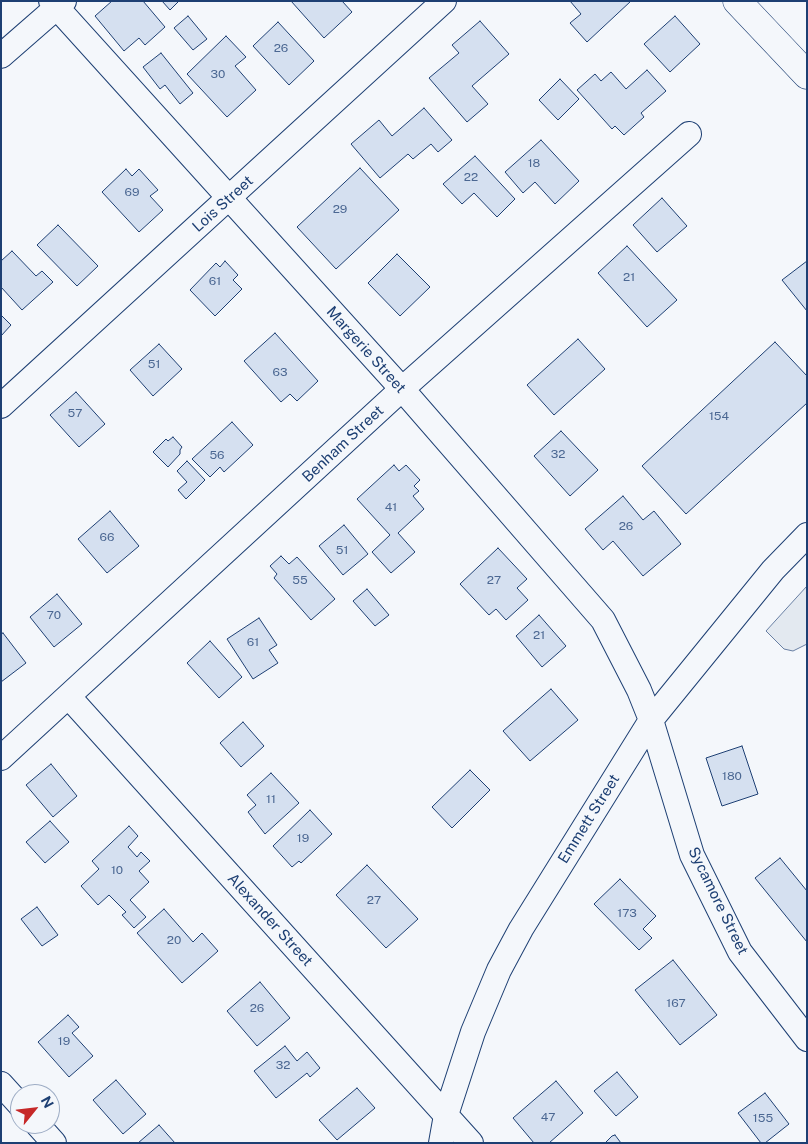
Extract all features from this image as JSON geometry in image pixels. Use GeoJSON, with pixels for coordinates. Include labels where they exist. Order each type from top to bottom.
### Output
{"type":"FeatureCollection","features":[{"type":"Feature","properties":{"kind":"highway"},"geometry":{"type":"LineString","coordinates":[[737,1],[807,75]]}},
{"type":"Feature","properties":{"kind":"street","name":"Lois Street"},"geometry":{"type":"LineString","coordinates":[[1,406],[444,1]]}},
{"type":"Feature","properties":{"kind":"street","name":"Margerie Street"},"geometry":{"type":"LineString","coordinates":[[57,3],[228,199],[402,389],[603,620],[639,690],[651,720]]}},
{"type":"Feature","properties":{"kind":"street"},"geometry":{"type":"LineString","coordinates":[[1,56],[57,3]]}},
{"type":"Feature","properties":{"kind":"street","name":"Benham Street"},"geometry":{"type":"LineString","coordinates":[[1,758],[402,389],[689,134]]}},
{"type":"Feature","properties":{"kind":"street","name":"Emmett Street"},"geometry":{"type":"LineString","coordinates":[[441,1143],[446,1115],[474,1032],[499,970],[521,928],[651,720],[773,570],[807,534]]}},
{"type":"Feature","properties":{"kind":"street","name":"Alexander Street"},"geometry":{"type":"LineString","coordinates":[[69,697],[471,1143]]}},
{"type":"Feature","properties":{"kind":"street","name":"Sycamore Street"},"geometry":{"type":"LineString","coordinates":[[651,720],[692,855],[740,952],[807,1039]]}},
{"type":"Feature","properties":{"kind":"street"},"geometry":{"type":"LineString","coordinates":[[1,1084],[10,1094]]}},
{"type":"Feature","properties":{"kind":"shaded area"},"geometry":{"type":"Polygon","coordinates":[[[807,586],[807,644],[793,651],[784,649],[766,631],[807,586]]]}},
{"type":"Feature","properties":{"kind":"building"},"geometry":{"type":"Polygon","coordinates":[[[112,1],[143,1],[165,27],[145,45],[139,38],[124,51],[95,16],[112,1]]]}},
{"type":"Feature","properties":{"kind":"building"},"geometry":{"type":"Polygon","coordinates":[[[162,1],[179,1],[170,10],[162,1]]]}},
{"type":"Feature","properties":{"kind":"building"},"geometry":{"type":"Polygon","coordinates":[[[291,1],[342,1],[352,12],[324,38],[291,1]]]}},
{"type":"Feature","properties":{"kind":"building"},"geometry":{"type":"Polygon","coordinates":[[[570,1],[631,1],[587,42],[570,23],[581,14],[570,1]]]}},
{"type":"Feature","properties":{"kind":"building"},"geometry":{"type":"Polygon","coordinates":[[[188,16],[207,39],[193,50],[174,28],[188,16]]]}},
{"type":"Feature","properties":{"kind":"building"},"geometry":{"type":"Polygon","coordinates":[[[675,16],[700,44],[670,72],[644,44],[675,16]]]}},
{"type":"Feature","properties":{"kind":"building"},"geometry":{"type":"Polygon","coordinates":[[[480,21],[509,54],[472,86],[488,104],[467,122],[429,78],[459,53],[452,45],[480,21]]]}},
{"type":"Feature","properties":{"kind":"building"},"geometry":{"type":"Polygon","coordinates":[[[278,22],[314,61],[289,85],[253,46],[278,22]]]}},
{"type":"Feature","properties":{"kind":"building"},"geometry":{"type":"Polygon","coordinates":[[[226,36],[246,57],[235,66],[256,90],[227,117],[187,74],[226,36]]]}},
{"type":"Feature","properties":{"kind":"building"},"geometry":{"type":"Polygon","coordinates":[[[161,53],[193,93],[180,104],[165,85],[160,89],[143,67],[161,53]]]}},
{"type":"Feature","properties":{"kind":"building"},"geometry":{"type":"Polygon","coordinates":[[[647,70],[666,91],[641,113],[644,117],[624,135],[615,126],[612,129],[577,90],[595,74],[601,81],[611,72],[626,89],[647,70]]]}},
{"type":"Feature","properties":{"kind":"building"},"geometry":{"type":"Polygon","coordinates":[[[560,79],[579,99],[558,120],[539,100],[560,79]]]}},
{"type":"Feature","properties":{"kind":"building"},"geometry":{"type":"Polygon","coordinates":[[[424,108],[452,140],[438,152],[431,144],[413,159],[408,154],[380,178],[351,144],[379,120],[392,136],[424,108]]]}},
{"type":"Feature","properties":{"kind":"building"},"geometry":{"type":"Polygon","coordinates":[[[541,140],[579,181],[555,204],[535,182],[523,193],[505,172],[541,140]]]}},
{"type":"Feature","properties":{"kind":"building"},"geometry":{"type":"Polygon","coordinates":[[[475,156],[515,199],[497,217],[474,193],[462,204],[443,184],[475,156]]]}},
{"type":"Feature","properties":{"kind":"building"},"geometry":{"type":"Polygon","coordinates":[[[360,168],[399,210],[336,269],[297,227],[360,168]]]}},
{"type":"Feature","properties":{"kind":"building"},"geometry":{"type":"Polygon","coordinates":[[[126,169],[132,176],[139,169],[158,190],[150,196],[163,210],[139,232],[102,192],[126,169]]]}},
{"type":"Feature","properties":{"kind":"building"},"geometry":{"type":"Polygon","coordinates":[[[662,198],[687,226],[657,252],[633,225],[662,198]]]}},
{"type":"Feature","properties":{"kind":"building"},"geometry":{"type":"Polygon","coordinates":[[[58,225],[98,266],[77,286],[37,245],[58,225]]]}},
{"type":"Feature","properties":{"kind":"building"},"geometry":{"type":"Polygon","coordinates":[[[627,246],[677,300],[647,327],[598,273],[627,246]]]}},
{"type":"Feature","properties":{"kind":"building"},"geometry":{"type":"Polygon","coordinates":[[[12,251],[36,276],[42,271],[53,282],[22,310],[1,287],[1,261],[12,251]]]}},
{"type":"Feature","properties":{"kind":"building"},"geometry":{"type":"Polygon","coordinates":[[[397,254],[430,287],[400,316],[368,283],[397,254]]]}},
{"type":"Feature","properties":{"kind":"building"},"geometry":{"type":"Polygon","coordinates":[[[225,261],[238,275],[233,280],[242,289],[215,316],[190,290],[216,263],[220,267],[225,261]]]}},
{"type":"Feature","properties":{"kind":"building"},"geometry":{"type":"Polygon","coordinates":[[[807,261],[807,311],[782,280],[807,261]]]}},
{"type":"Feature","properties":{"kind":"building"},"geometry":{"type":"Polygon","coordinates":[[[1,315],[11,325],[1,336],[1,315]]]}},
{"type":"Feature","properties":{"kind":"building"},"geometry":{"type":"Polygon","coordinates":[[[275,333],[318,381],[297,401],[290,394],[281,402],[244,361],[275,333]]]}},
{"type":"Feature","properties":{"kind":"building"},"geometry":{"type":"Polygon","coordinates":[[[578,339],[605,369],[554,415],[527,385],[578,339]]]}},
{"type":"Feature","properties":{"kind":"building"},"geometry":{"type":"Polygon","coordinates":[[[775,342],[807,376],[807,403],[686,514],[642,466],[775,342]]]}},
{"type":"Feature","properties":{"kind":"building"},"geometry":{"type":"Polygon","coordinates":[[[159,344],[182,369],[153,396],[130,370],[159,344]]]}},
{"type":"Feature","properties":{"kind":"building"},"geometry":{"type":"Polygon","coordinates":[[[76,392],[105,424],[79,447],[50,415],[76,392]]]}},
{"type":"Feature","properties":{"kind":"building"},"geometry":{"type":"Polygon","coordinates":[[[232,422],[253,445],[224,472],[220,467],[210,477],[192,459],[232,422]]]}},
{"type":"Feature","properties":{"kind":"building"},"geometry":{"type":"Polygon","coordinates":[[[561,431],[598,470],[570,496],[534,456],[561,431]]]}},
{"type":"Feature","properties":{"kind":"building"},"geometry":{"type":"Polygon","coordinates":[[[173,437],[182,447],[180,454],[168,467],[153,452],[166,439],[168,441],[173,437]]]}},
{"type":"Feature","properties":{"kind":"building"},"geometry":{"type":"Polygon","coordinates":[[[187,461],[205,480],[186,499],[178,490],[187,482],[177,471],[187,461]]]}},
{"type":"Feature","properties":{"kind":"building"},"geometry":{"type":"Polygon","coordinates":[[[394,465],[399,471],[406,465],[420,480],[414,486],[419,491],[413,496],[424,509],[398,533],[415,552],[391,573],[372,552],[390,535],[357,499],[394,465]]]}},
{"type":"Feature","properties":{"kind":"building"},"geometry":{"type":"Polygon","coordinates":[[[623,496],[643,520],[654,511],[681,544],[643,576],[613,541],[603,550],[585,529],[623,496]]]}},
{"type":"Feature","properties":{"kind":"building"},"geometry":{"type":"Polygon","coordinates":[[[110,511],[139,546],[107,573],[78,539],[110,511]]]}},
{"type":"Feature","properties":{"kind":"building"},"geometry":{"type":"Polygon","coordinates":[[[344,525],[368,554],[343,575],[319,546],[344,525]]]}},
{"type":"Feature","properties":{"kind":"building"},"geometry":{"type":"Polygon","coordinates":[[[498,548],[527,579],[517,588],[528,600],[506,620],[496,609],[489,615],[460,584],[498,548]]]}},
{"type":"Feature","properties":{"kind":"building"},"geometry":{"type":"Polygon","coordinates":[[[281,556],[289,564],[297,557],[335,599],[311,620],[274,578],[277,574],[270,566],[281,556]]]}},
{"type":"Feature","properties":{"kind":"building"},"geometry":{"type":"Polygon","coordinates":[[[367,589],[389,615],[375,626],[353,601],[367,589]]]}},
{"type":"Feature","properties":{"kind":"building"},"geometry":{"type":"Polygon","coordinates":[[[57,594],[82,624],[54,647],[30,617],[57,594]]]}},
{"type":"Feature","properties":{"kind":"building"},"geometry":{"type":"Polygon","coordinates":[[[539,615],[566,646],[542,667],[516,636],[539,615]]]}},
{"type":"Feature","properties":{"kind":"building"},"geometry":{"type":"Polygon","coordinates":[[[259,618],[277,645],[269,650],[278,663],[253,679],[227,639],[259,618]]]}},
{"type":"Feature","properties":{"kind":"building"},"geometry":{"type":"Polygon","coordinates":[[[3,633],[26,663],[1,682],[1,634],[3,633]]]}},
{"type":"Feature","properties":{"kind":"building"},"geometry":{"type":"Polygon","coordinates":[[[210,641],[242,677],[219,698],[187,663],[210,641]]]}},
{"type":"Feature","properties":{"kind":"building"},"geometry":{"type":"Polygon","coordinates":[[[551,689],[578,720],[530,761],[503,731],[551,689]]]}},
{"type":"Feature","properties":{"kind":"building"},"geometry":{"type":"Polygon","coordinates":[[[243,722],[264,746],[241,767],[220,743],[243,722]]]}},
{"type":"Feature","properties":{"kind":"building"},"geometry":{"type":"Polygon","coordinates":[[[742,746],[758,794],[722,806],[706,758],[742,746]]]}},
{"type":"Feature","properties":{"kind":"building"},"geometry":{"type":"Polygon","coordinates":[[[51,764],[77,796],[53,817],[26,785],[51,764]]]}},
{"type":"Feature","properties":{"kind":"building"},"geometry":{"type":"Polygon","coordinates":[[[470,770],[490,790],[452,828],[432,807],[470,770]]]}},
{"type":"Feature","properties":{"kind":"building"},"geometry":{"type":"Polygon","coordinates":[[[271,773],[299,803],[265,834],[248,812],[256,805],[247,795],[271,773]]]}},
{"type":"Feature","properties":{"kind":"building"},"geometry":{"type":"Polygon","coordinates":[[[310,810],[332,834],[301,863],[299,861],[292,867],[273,846],[310,810]]]}},
{"type":"Feature","properties":{"kind":"building"},"geometry":{"type":"Polygon","coordinates":[[[50,821],[69,842],[45,863],[26,842],[50,821]]]}},
{"type":"Feature","properties":{"kind":"building"},"geometry":{"type":"Polygon","coordinates":[[[129,826],[138,836],[128,847],[137,857],[141,852],[150,861],[139,871],[149,882],[130,900],[146,917],[134,928],[122,915],[126,912],[109,895],[98,905],[81,886],[99,869],[92,861],[129,826]]]}},
{"type":"Feature","properties":{"kind":"building"},"geometry":{"type":"Polygon","coordinates":[[[780,858],[807,891],[807,942],[755,878],[780,858]]]}},
{"type":"Feature","properties":{"kind":"building"},"geometry":{"type":"Polygon","coordinates":[[[367,865],[418,919],[386,948],[336,895],[367,865]]]}},
{"type":"Feature","properties":{"kind":"building"},"geometry":{"type":"Polygon","coordinates":[[[620,879],[656,916],[643,929],[652,938],[639,950],[594,904],[620,879]]]}},
{"type":"Feature","properties":{"kind":"building"},"geometry":{"type":"Polygon","coordinates":[[[37,907],[58,935],[42,946],[21,919],[37,907]]]}},
{"type":"Feature","properties":{"kind":"building"},"geometry":{"type":"Polygon","coordinates":[[[164,909],[193,942],[202,933],[218,951],[182,983],[137,933],[164,909]]]}},
{"type":"Feature","properties":{"kind":"building"},"geometry":{"type":"Polygon","coordinates":[[[673,960],[717,1015],[680,1045],[635,990],[673,960]]]}},
{"type":"Feature","properties":{"kind":"building"},"geometry":{"type":"Polygon","coordinates":[[[260,982],[290,1018],[257,1046],[227,1011],[260,982]]]}},
{"type":"Feature","properties":{"kind":"building"},"geometry":{"type":"Polygon","coordinates":[[[68,1015],[79,1027],[72,1033],[93,1056],[69,1077],[38,1042],[68,1015]]]}},
{"type":"Feature","properties":{"kind":"building"},"geometry":{"type":"Polygon","coordinates":[[[285,1046],[297,1061],[307,1052],[320,1068],[310,1077],[307,1073],[276,1098],[254,1071],[285,1046]]]}},
{"type":"Feature","properties":{"kind":"building"},"geometry":{"type":"Polygon","coordinates":[[[617,1072],[638,1097],[616,1116],[594,1091],[617,1072]]]}},
{"type":"Feature","properties":{"kind":"building"},"geometry":{"type":"Polygon","coordinates":[[[116,1080],[146,1114],[123,1134],[93,1100],[116,1080]]]}},
{"type":"Feature","properties":{"kind":"building"},"geometry":{"type":"Polygon","coordinates":[[[556,1081],[583,1113],[549,1143],[534,1143],[513,1118],[556,1081]]]}},
{"type":"Feature","properties":{"kind":"building"},"geometry":{"type":"Polygon","coordinates":[[[357,1088],[375,1108],[337,1140],[319,1120],[357,1088]]]}},
{"type":"Feature","properties":{"kind":"building"},"geometry":{"type":"Polygon","coordinates":[[[765,1093],[789,1124],[765,1143],[761,1143],[738,1113],[765,1093]]]}},
{"type":"Feature","properties":{"kind":"building"},"geometry":{"type":"Polygon","coordinates":[[[159,1125],[175,1143],[138,1143],[159,1125]]]}},
{"type":"Feature","properties":{"kind":"building"},"geometry":{"type":"Polygon","coordinates":[[[615,1135],[621,1143],[605,1143],[612,1136],[615,1135]]]}}]}
